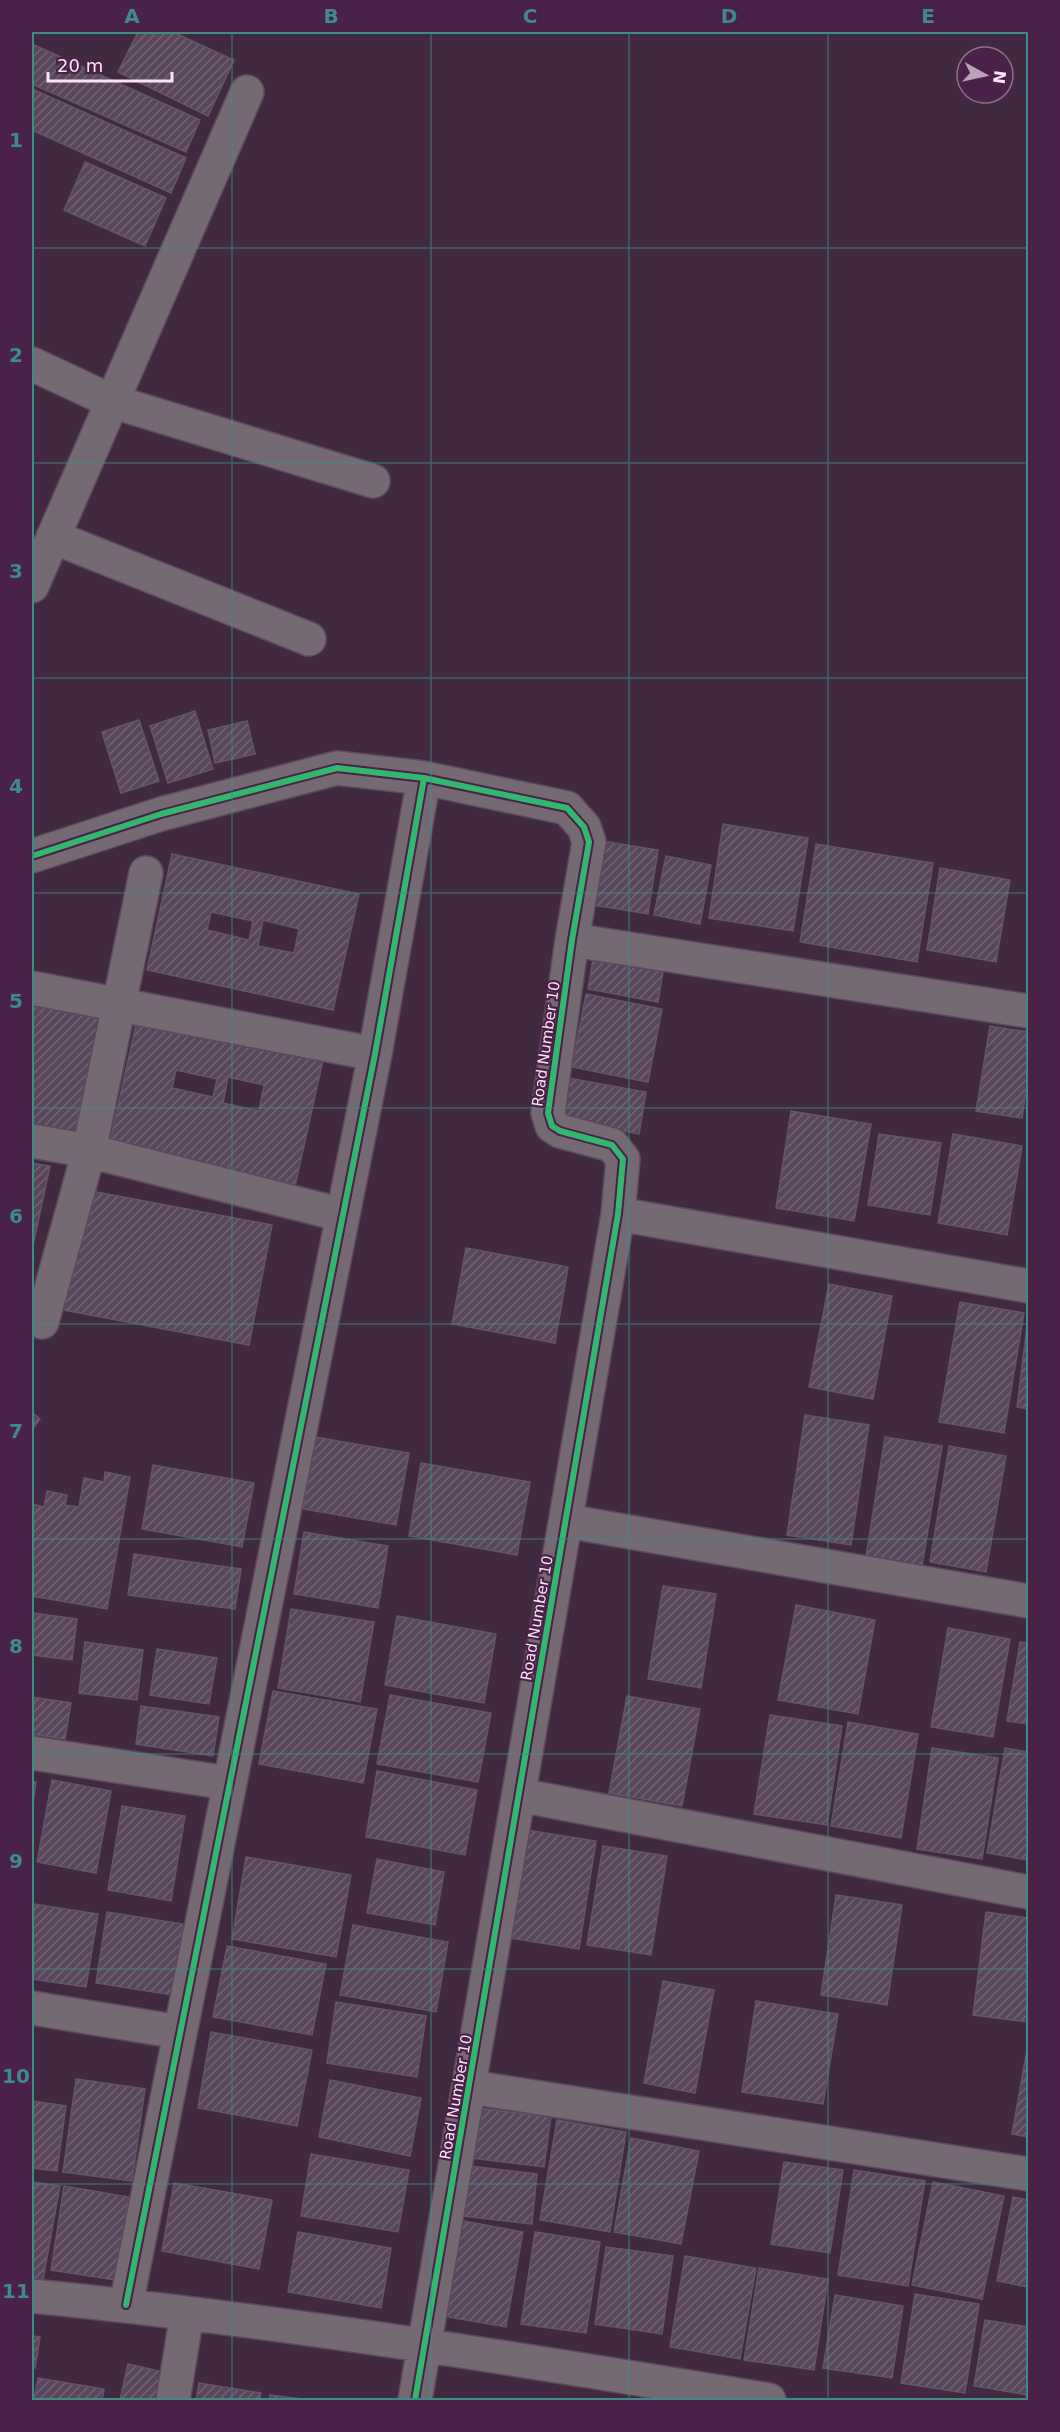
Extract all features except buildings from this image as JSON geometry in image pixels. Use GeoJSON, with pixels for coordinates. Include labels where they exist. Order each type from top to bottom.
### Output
{"type":"FeatureCollection","features":[{"type":"Feature","properties":{"kind":"street"},"geometry":{"type":"LineString","coordinates":[[32,586],[247,92]]}},
{"type":"Feature","properties":{"kind":"street"},"geometry":{"type":"LineString","coordinates":[[32,364],[111,401],[373,481]]}},
{"type":"Feature","properties":{"kind":"street"},"geometry":{"type":"LineString","coordinates":[[53,537],[309,639]]}},
{"type":"Feature","properties":{"kind":"street","name":"Road Number 10"},"geometry":{"type":"LineString","coordinates":[[32,856],[161,814],[338,768],[424,778],[567,808],[584,827],[589,842],[572,940],[548,1113],[552,1126],[560,1131],[612,1145],[623,1159],[618,1214],[415,2400]]}},
{"type":"Feature","properties":{"kind":"street"},"geometry":{"type":"LineString","coordinates":[[126,2305],[228,1783],[375,1054],[424,778]]}},
{"type":"Feature","properties":{"kind":"street"},"geometry":{"type":"LineString","coordinates":[[42,1322],[89,1151],[146,873]]}},
{"type":"Feature","properties":{"kind":"street"},"geometry":{"type":"LineString","coordinates":[[572,940],[1029,1011]]}},
{"type":"Feature","properties":{"kind":"street"},"geometry":{"type":"LineString","coordinates":[[32,988],[375,1054]]}},
{"type":"Feature","properties":{"kind":"street"},"geometry":{"type":"LineString","coordinates":[[32,1142],[89,1151],[343,1215]]}},
{"type":"Feature","properties":{"kind":"street"},"geometry":{"type":"LineString","coordinates":[[618,1214],[1029,1286]]}},
{"type":"Feature","properties":{"kind":"street"},"geometry":{"type":"LineString","coordinates":[[566,1521],[1029,1601]]}},
{"type":"Feature","properties":{"kind":"street"},"geometry":{"type":"LineString","coordinates":[[32,1753],[228,1783]]}},
{"type":"Feature","properties":{"kind":"street"},"geometry":{"type":"LineString","coordinates":[[519,1795],[1029,1892]]}},
{"type":"Feature","properties":{"kind":"street"},"geometry":{"type":"LineString","coordinates":[[32,2008],[179,2032]]}},
{"type":"Feature","properties":{"kind":"street"},"geometry":{"type":"LineString","coordinates":[[470,2087],[1029,2174]]}},
{"type":"Feature","properties":{"kind":"street"},"geometry":{"type":"LineString","coordinates":[[32,2296],[126,2305],[426,2346],[677,2393],[769,2400]]}},
{"type":"Feature","properties":{"kind":"street"},"geometry":{"type":"LineString","coordinates":[[173,2400],[187,2314]]}},
{"type":"Feature","properties":{"kind":"cycle path"},"geometry":{"type":"LineString","coordinates":[[32,856],[161,814],[337,768],[424,778],[567,808],[584,827],[589,842],[572,940],[548,1113],[552,1126],[560,1131],[612,1145],[623,1159],[618,1214],[415,2400]]}},
{"type":"Feature","properties":{"kind":"cycle path"},"geometry":{"type":"LineString","coordinates":[[126,2305],[375,1054],[424,778]]}}]}
